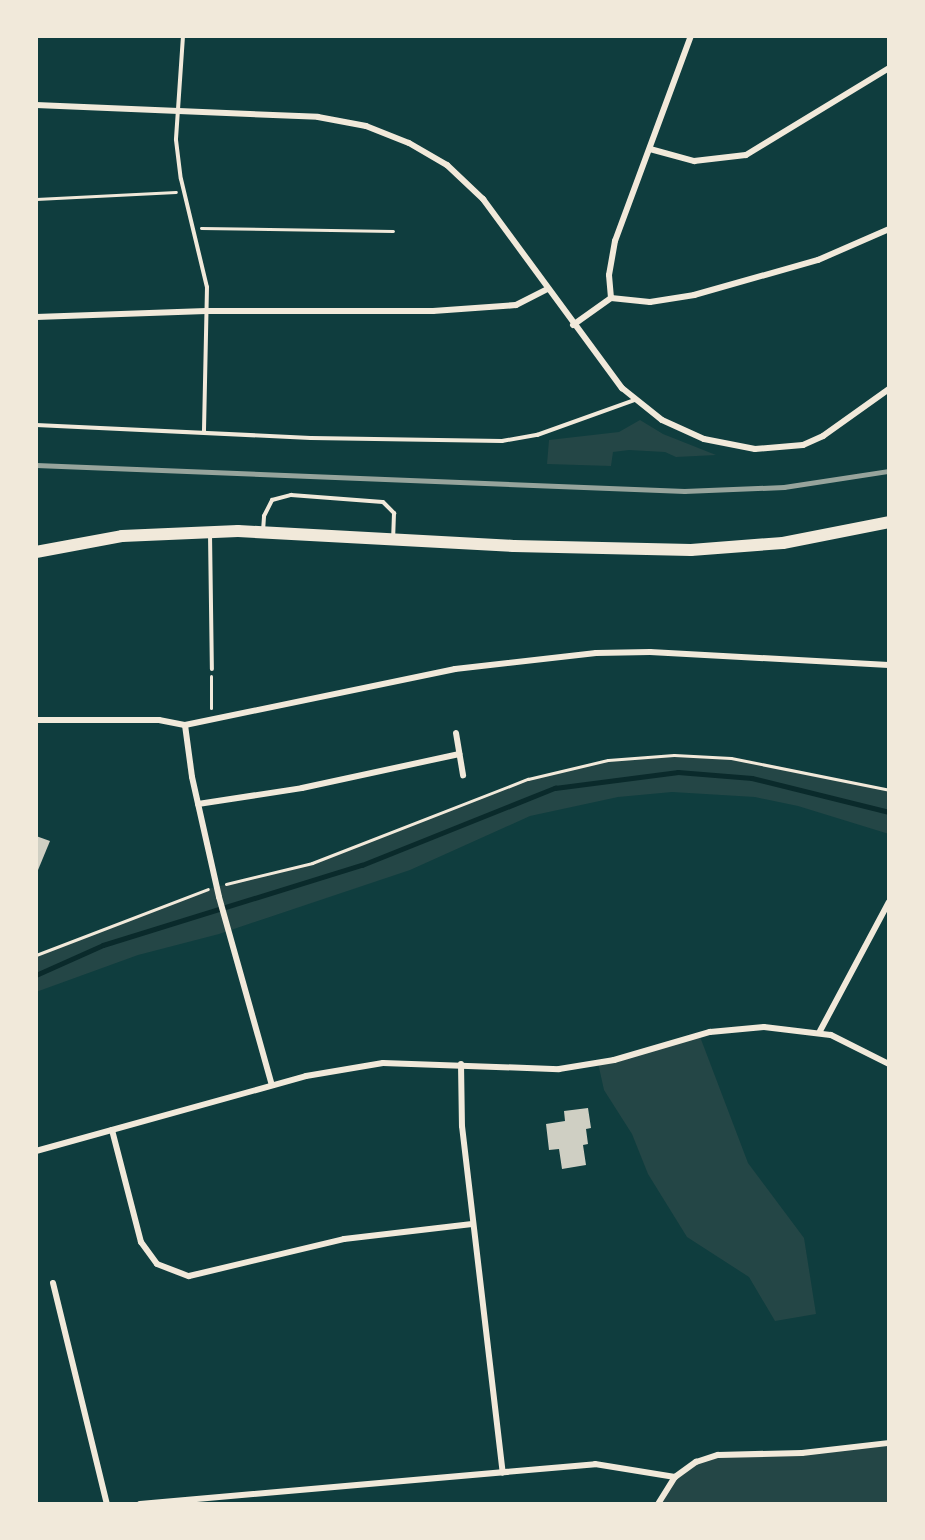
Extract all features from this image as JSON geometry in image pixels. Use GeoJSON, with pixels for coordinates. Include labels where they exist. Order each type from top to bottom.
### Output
{"type":"FeatureCollection","features":[{"type":"Feature","properties":{"kind":"main road"},"geometry":{"type":"LineString","coordinates":[[36,552],[122,536],[209,531],[393,537],[514,546],[691,550],[815,538],[889,522]]}},
{"type":"Feature","properties":{"kind":"street"},"geometry":{"type":"LineString","coordinates":[[611,298],[609,271],[615,241],[691,36]]}},
{"type":"Feature","properties":{"kind":"street"},"geometry":{"type":"LineString","coordinates":[[650,148],[694,161],[720,161],[746,155],[889,68]]}},
{"type":"Feature","properties":{"kind":"street"},"geometry":{"type":"LineString","coordinates":[[36,105],[342,120],[409,143],[447,165],[474,190],[603,367],[635,400],[662,420],[704,440],[742,448],[782,449],[823,436],[889,389]]}},
{"type":"Feature","properties":{"kind":"street"},"geometry":{"type":"LineString","coordinates":[[573,325],[611,298],[642,302],[694,295],[818,260],[889,229]]}},
{"type":"Feature","properties":{"kind":"street"},"geometry":{"type":"LineString","coordinates":[[36,317],[206,311],[451,310],[516,305],[547,289]]}},
{"type":"Feature","properties":{"kind":"street"},"geometry":{"type":"LineString","coordinates":[[36,720],[159,720],[185,725],[287,707],[455,669],[559,656],[650,652],[889,664]]}},
{"type":"Feature","properties":{"kind":"street"},"geometry":{"type":"LineString","coordinates":[[185,725],[198,804],[219,897],[272,1086]]}},
{"type":"Feature","properties":{"kind":"street"},"geometry":{"type":"LineString","coordinates":[[456,732],[463,775]]}},
{"type":"Feature","properties":{"kind":"street"},"geometry":{"type":"LineString","coordinates":[[198,804],[302,788],[459,754]]}},
{"type":"Feature","properties":{"kind":"street"},"geometry":{"type":"LineString","coordinates":[[820,1032],[889,902]]}},
{"type":"Feature","properties":{"kind":"street"},"geometry":{"type":"LineString","coordinates":[[36,1151],[272,1086],[369,1064],[461,1064],[559,1069],[614,1060],[710,1032],[764,1027],[820,1032],[851,1042],[889,1064]]}},
{"type":"Feature","properties":{"kind":"street"},"geometry":{"type":"LineString","coordinates":[[461,1064],[462,1126],[472,1224],[503,1473]]}},
{"type":"Feature","properties":{"kind":"street"},"geometry":{"type":"LineString","coordinates":[[111,1130],[141,1242],[157,1264],[189,1276],[344,1239],[472,1224]]}},
{"type":"Feature","properties":{"kind":"street"},"geometry":{"type":"LineString","coordinates":[[53,1283],[107,1504]]}},
{"type":"Feature","properties":{"kind":"street"},"geometry":{"type":"LineString","coordinates":[[658,1504],[675,1477],[696,1462],[718,1455],[802,1454],[889,1443]]}},
{"type":"Feature","properties":{"kind":"street"},"geometry":{"type":"LineString","coordinates":[[140,1504],[595,1464],[675,1477]]}},
{"type":"Feature","properties":{"kind":"lane"},"geometry":{"type":"LineString","coordinates":[[183,36],[176,111],[184,192],[207,287],[204,432]]}},
{"type":"Feature","properties":{"kind":"lane"},"geometry":{"type":"LineString","coordinates":[[36,425],[502,441],[537,435],[635,400]]}},
{"type":"Feature","properties":{"kind":"lane"},"geometry":{"type":"LineString","coordinates":[[263,531],[264,516],[272,500],[291,495],[383,502],[394,513],[393,537]]}},
{"type":"Feature","properties":{"kind":"lane"},"geometry":{"type":"LineString","coordinates":[[209,531],[212,669]]}},
{"type":"Feature","properties":{"kind":"path"},"geometry":{"type":"LineString","coordinates":[[36,199],[184,192]]}},
{"type":"Feature","properties":{"kind":"path"},"geometry":{"type":"LineString","coordinates":[[193,228],[393,231]]}},
{"type":"Feature","properties":{"kind":"path"},"geometry":{"type":"LineString","coordinates":[[211,706],[212,669]]}},
{"type":"Feature","properties":{"kind":"path"},"geometry":{"type":"LineString","coordinates":[[36,955],[217,886],[312,863],[516,783],[608,760],[665,756],[731,758],[889,790]]}},
{"type":"Feature","properties":{"kind":"shaded area"},"geometry":{"type":"Polygon","coordinates":[[[640,420],[663,434],[716,455],[676,457],[665,452],[629,450],[613,452],[611,466],[547,464],[549,440],[619,432],[640,420]]]}},
{"type":"Feature","properties":{"kind":"shaded area"},"geometry":{"type":"Polygon","coordinates":[[[693,755],[749,760],[889,790],[889,834],[798,806],[755,797],[672,792],[618,797],[530,816],[410,870],[219,934],[138,955],[36,992],[36,955],[208,889],[312,863],[529,779],[608,760],[693,755]]]}},
{"type":"Feature","properties":{"kind":"shaded area"},"geometry":{"type":"Polygon","coordinates":[[[699,1034],[748,1163],[804,1238],[816,1314],[775,1321],[749,1277],[687,1237],[648,1174],[632,1134],[604,1090],[598,1063],[699,1034]]]}},
{"type":"Feature","properties":{"kind":"shaded area"},"geometry":{"type":"Polygon","coordinates":[[[889,1443],[889,1504],[658,1504],[675,1477],[696,1462],[718,1455],[802,1453],[889,1443]]]}},
{"type":"Feature","properties":{"kind":"building"},"geometry":{"type":"Polygon","coordinates":[[[36,836],[50,841],[38,870],[36,870],[36,836]]]}},
{"type":"Feature","properties":{"kind":"building"},"geometry":{"type":"Polygon","coordinates":[[[588,1108],[591,1128],[586,1129],[588,1144],[583,1145],[586,1165],[562,1169],[559,1149],[549,1150],[546,1124],[565,1121],[564,1111],[588,1108]]]}},
{"type":"Feature","properties":{"kind":"waterway"},"geometry":{"type":"LineString","coordinates":[[36,975],[103,945],[362,865],[555,788],[678,772],[752,778],[889,812]]}},
{"type":"Feature","properties":{"kind":"railway"},"geometry":{"type":"LineString","coordinates":[[36,465],[684,491],[784,487],[889,471]]}}]}
